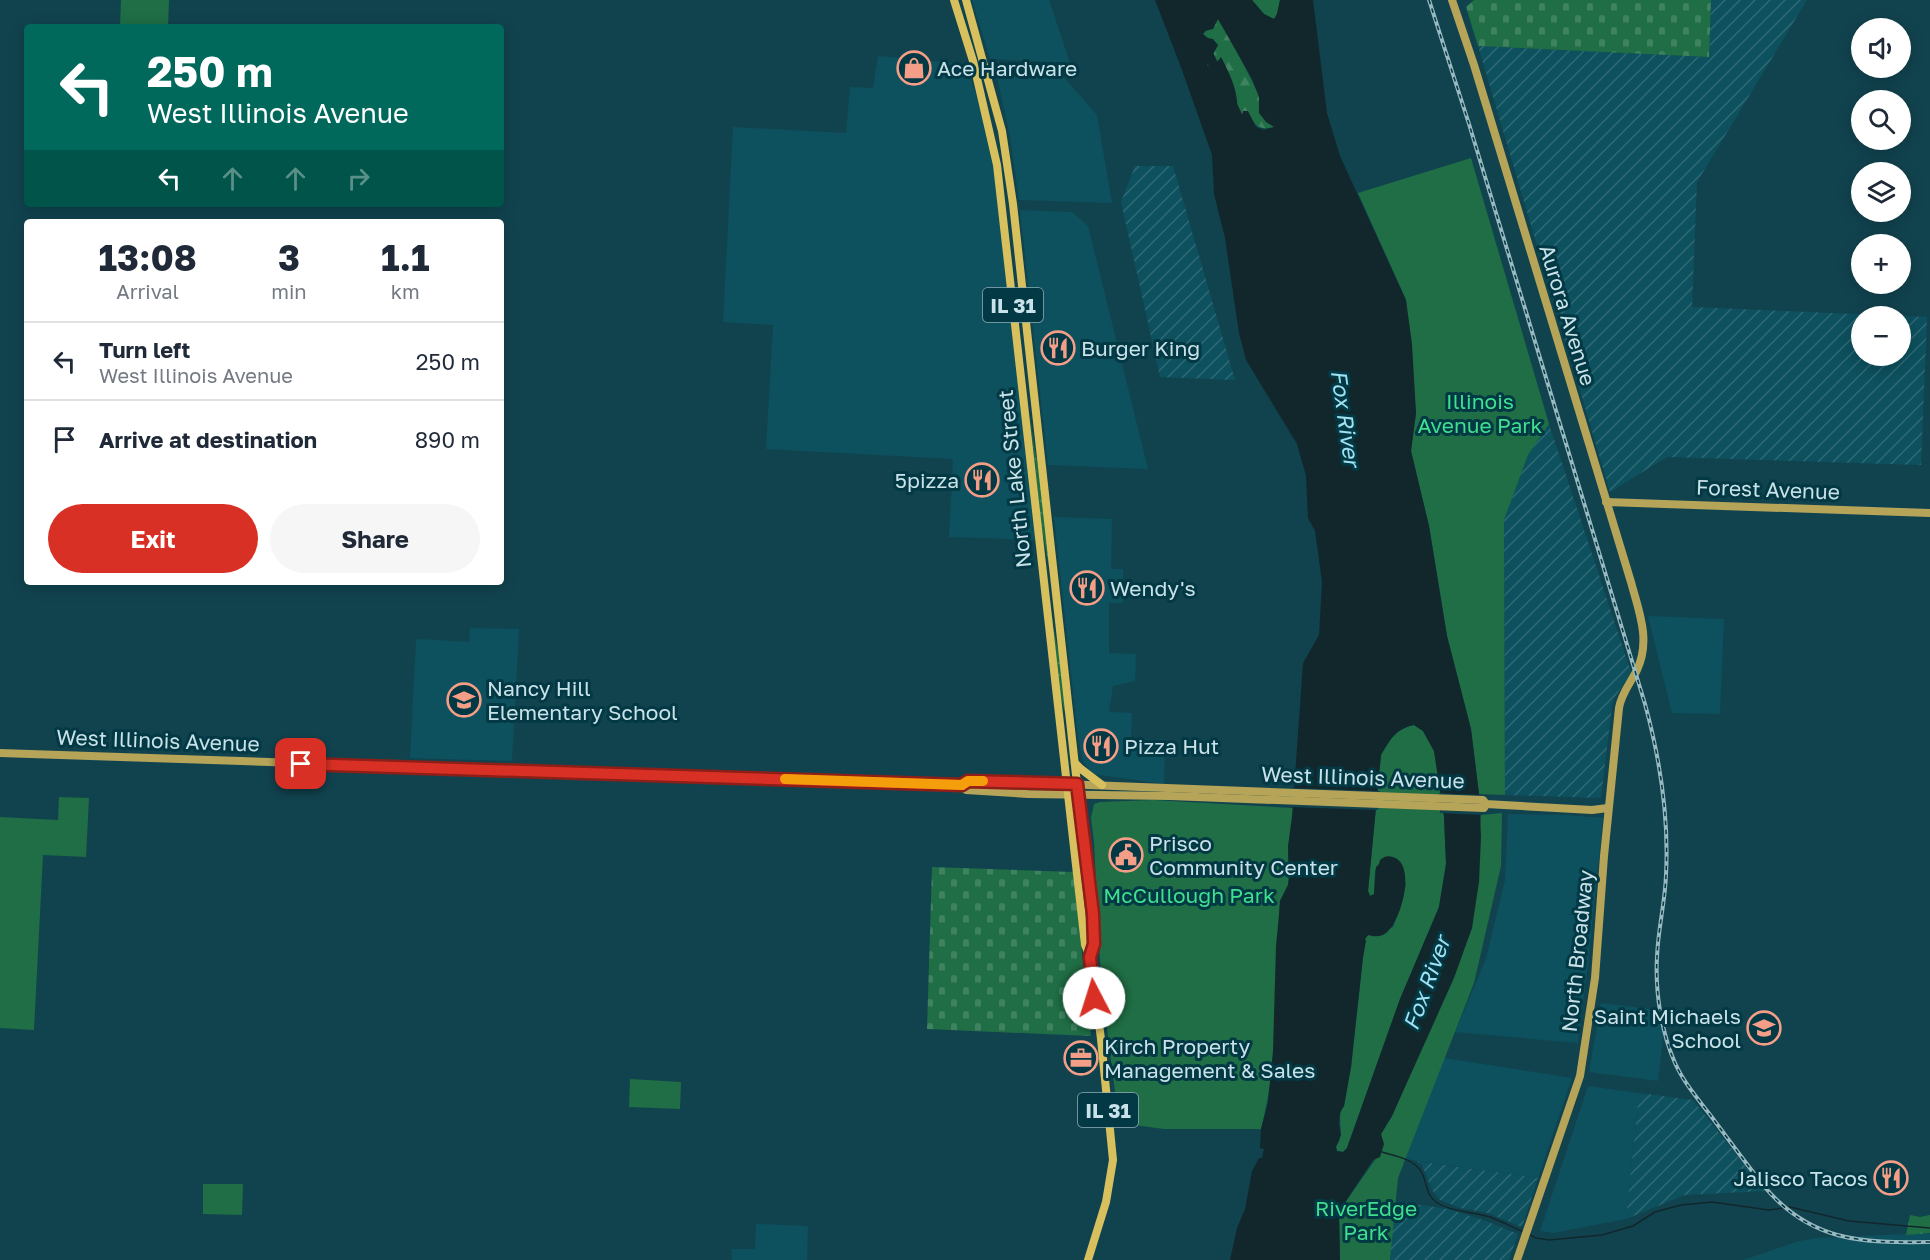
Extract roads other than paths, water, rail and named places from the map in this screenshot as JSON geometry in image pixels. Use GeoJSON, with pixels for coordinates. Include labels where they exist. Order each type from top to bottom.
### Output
{"type":"FeatureCollection","features":[{"type":"Feature","properties":{"kind":"main road","name":"North Lake Street"},"geometry":{"type":"LineString","coordinates":[[954,0],[973,61],[997,167],[1026,414],[1066,795],[1085,945],[1090,957],[1102,1050],[1113,1160],[1106,1202],[1088,1260]]}},
{"type":"Feature","properties":{"kind":"main road","name":"North Lake Street"},"geometry":{"type":"LineString","coordinates":[[966,0],[1000,122],[1007,166],[1093,914],[1094,944],[1090,957]]}},
{"type":"Feature","properties":{"kind":"main road","name":"Aurora Avenue"},"geometry":{"type":"LineString","coordinates":[[1455,2],[1636,599],[1645,642]]}},
{"type":"Feature","properties":{"kind":"main road","name":"Forest Avenue"},"geometry":{"type":"LineString","coordinates":[[1606,502],[1930,513]]}},
{"type":"Feature","properties":{"kind":"main road","name":"North Broadway"},"geometry":{"type":"LineString","coordinates":[[1517,1260],[1580,1076],[1594,978],[1608,808],[1620,702],[1643,655],[1645,642]]}},
{"type":"Feature","properties":{"kind":"main road","name":"West Illinois Avenue"},"geometry":{"type":"LineString","coordinates":[[0,753],[962,785],[968,781],[1077,784],[1287,797]]}},
{"type":"Feature","properties":{"kind":"main road"},"geometry":{"type":"LineString","coordinates":[[1075,762],[1080,770],[1102,785]]}},
{"type":"Feature","properties":{"kind":"main road","name":"West Illinois Avenue"},"geometry":{"type":"LineString","coordinates":[[962,785],[966,790],[1066,795],[1287,797],[1439,802],[1483,800],[1486,804],[1592,810],[1608,808]]}},
{"type":"Feature","properties":{"kind":"water"},"geometry":{"type":"Polygon","coordinates":[[[1155,0],[1252,0],[1264,14],[1274,19],[1280,0],[1313,0],[1327,113],[1340,156],[1406,300],[1412,344],[1416,413],[1411,451],[1429,526],[1447,636],[1471,729],[1479,794],[1481,837],[1479,882],[1472,928],[1454,978],[1392,1116],[1381,1134],[1384,1144],[1380,1157],[1373,1160],[1342,1207],[1339,1215],[1340,1260],[1230,1260],[1237,1228],[1245,1209],[1252,1171],[1259,1158],[1262,1158],[1264,1149],[1260,1148],[1261,1129],[1268,1102],[1273,1051],[1276,946],[1280,901],[1288,885],[1289,877],[1288,847],[1303,663],[1319,635],[1322,582],[1315,531],[1308,518],[1306,476],[1297,444],[1246,360],[1239,333],[1225,238],[1214,194],[1212,155],[1155,0]],[[1218,19],[1213,29],[1203,34],[1213,39],[1218,45],[1207,65],[1211,69],[1221,57],[1225,65],[1237,97],[1235,122],[1240,124],[1243,111],[1248,111],[1256,127],[1264,130],[1274,127],[1266,122],[1259,113],[1259,97],[1252,79],[1218,19]],[[1414,725],[1398,732],[1381,755],[1368,891],[1370,896],[1374,894],[1376,867],[1380,860],[1389,856],[1400,862],[1404,870],[1404,894],[1392,927],[1382,935],[1368,935],[1365,939],[1351,1067],[1344,1106],[1340,1112],[1341,1135],[1336,1147],[1337,1151],[1343,1152],[1347,1148],[1400,999],[1439,907],[1446,864],[1444,816],[1434,751],[1423,731],[1414,725]]]}},
{"type":"Feature","properties":{"kind":"waterway","name":"Fox River"},"geometry":{"type":"LineString","coordinates":[[1205,47],[1220,79]]}},
{"type":"Feature","properties":{"kind":"waterway","name":"Fox River"},"geometry":{"type":"LineString","coordinates":[[1230,101],[1246,133]]}},
{"type":"Feature","properties":{"kind":"waterway"},"geometry":{"type":"LineString","coordinates":[[1382,1152],[1415,1164],[1422,1173],[1428,1192],[1436,1202],[1455,1210],[1490,1217],[1524,1232]]}},
{"type":"Feature","properties":{"kind":"waterway"},"geometry":{"type":"LineString","coordinates":[[1528,1234],[1549,1240],[1602,1235],[1633,1226],[1655,1212],[1681,1205],[1712,1202],[1769,1210],[1790,1207],[1849,1221],[1930,1228]]}},
{"type":"Feature","properties":{"kind":"railway"},"geometry":{"type":"LineString","coordinates":[[1429,0],[1469,124],[1650,725],[1665,810],[1667,854],[1657,983],[1660,1011],[1670,1051],[1692,1091],[1763,1185],[1781,1204],[1799,1218],[1818,1228],[1859,1239],[1881,1242],[1930,1242]]}},
{"type":"Feature","properties":{"kind":"place","name":"Ace Hardware"},"geometry":{"type":"Point","coordinates":[914,68]}},
{"type":"Feature","properties":{"kind":"place","name":"Burger King"},"geometry":{"type":"Point","coordinates":[1058,348]}},
{"type":"Feature","properties":{"kind":"place","name":"5pizza"},"geometry":{"type":"Point","coordinates":[982,480]}},
{"type":"Feature","properties":{"kind":"place","name":"Wendy's"},"geometry":{"type":"Point","coordinates":[1087,588]}},
{"type":"Feature","properties":{"kind":"place","name":"Nancy Hill Elementary School"},"geometry":{"type":"Point","coordinates":[464,700]}},
{"type":"Feature","properties":{"kind":"place","name":"Pizza Hut"},"geometry":{"type":"Point","coordinates":[1101,746]}},
{"type":"Feature","properties":{"kind":"place","name":"Prisco Community Center"},"geometry":{"type":"Point","coordinates":[1126,855]}},
{"type":"Feature","properties":{"kind":"place","name":"Saint Michaels School"},"geometry":{"type":"Point","coordinates":[1764,1028]}},
{"type":"Feature","properties":{"kind":"place","name":"Kirch Property Management & Sales"},"geometry":{"type":"Point","coordinates":[1081,1058]}},
{"type":"Feature","properties":{"kind":"place","name":"Jalisco Tacos"},"geometry":{"type":"Point","coordinates":[1891,1178]}},
{"type":"Feature","properties":{"kind":"park label","name":"Illinois Avenue Park"},"geometry":{"type":"Point","coordinates":[1480,413]}},
{"type":"Feature","properties":{"kind":"park label","name":"McCullough Park"},"geometry":{"type":"Point","coordinates":[1189,895]}},
{"type":"Feature","properties":{"kind":"park label","name":"RiverEdge Park"},"geometry":{"type":"Point","coordinates":[1366,1220]}}]}
